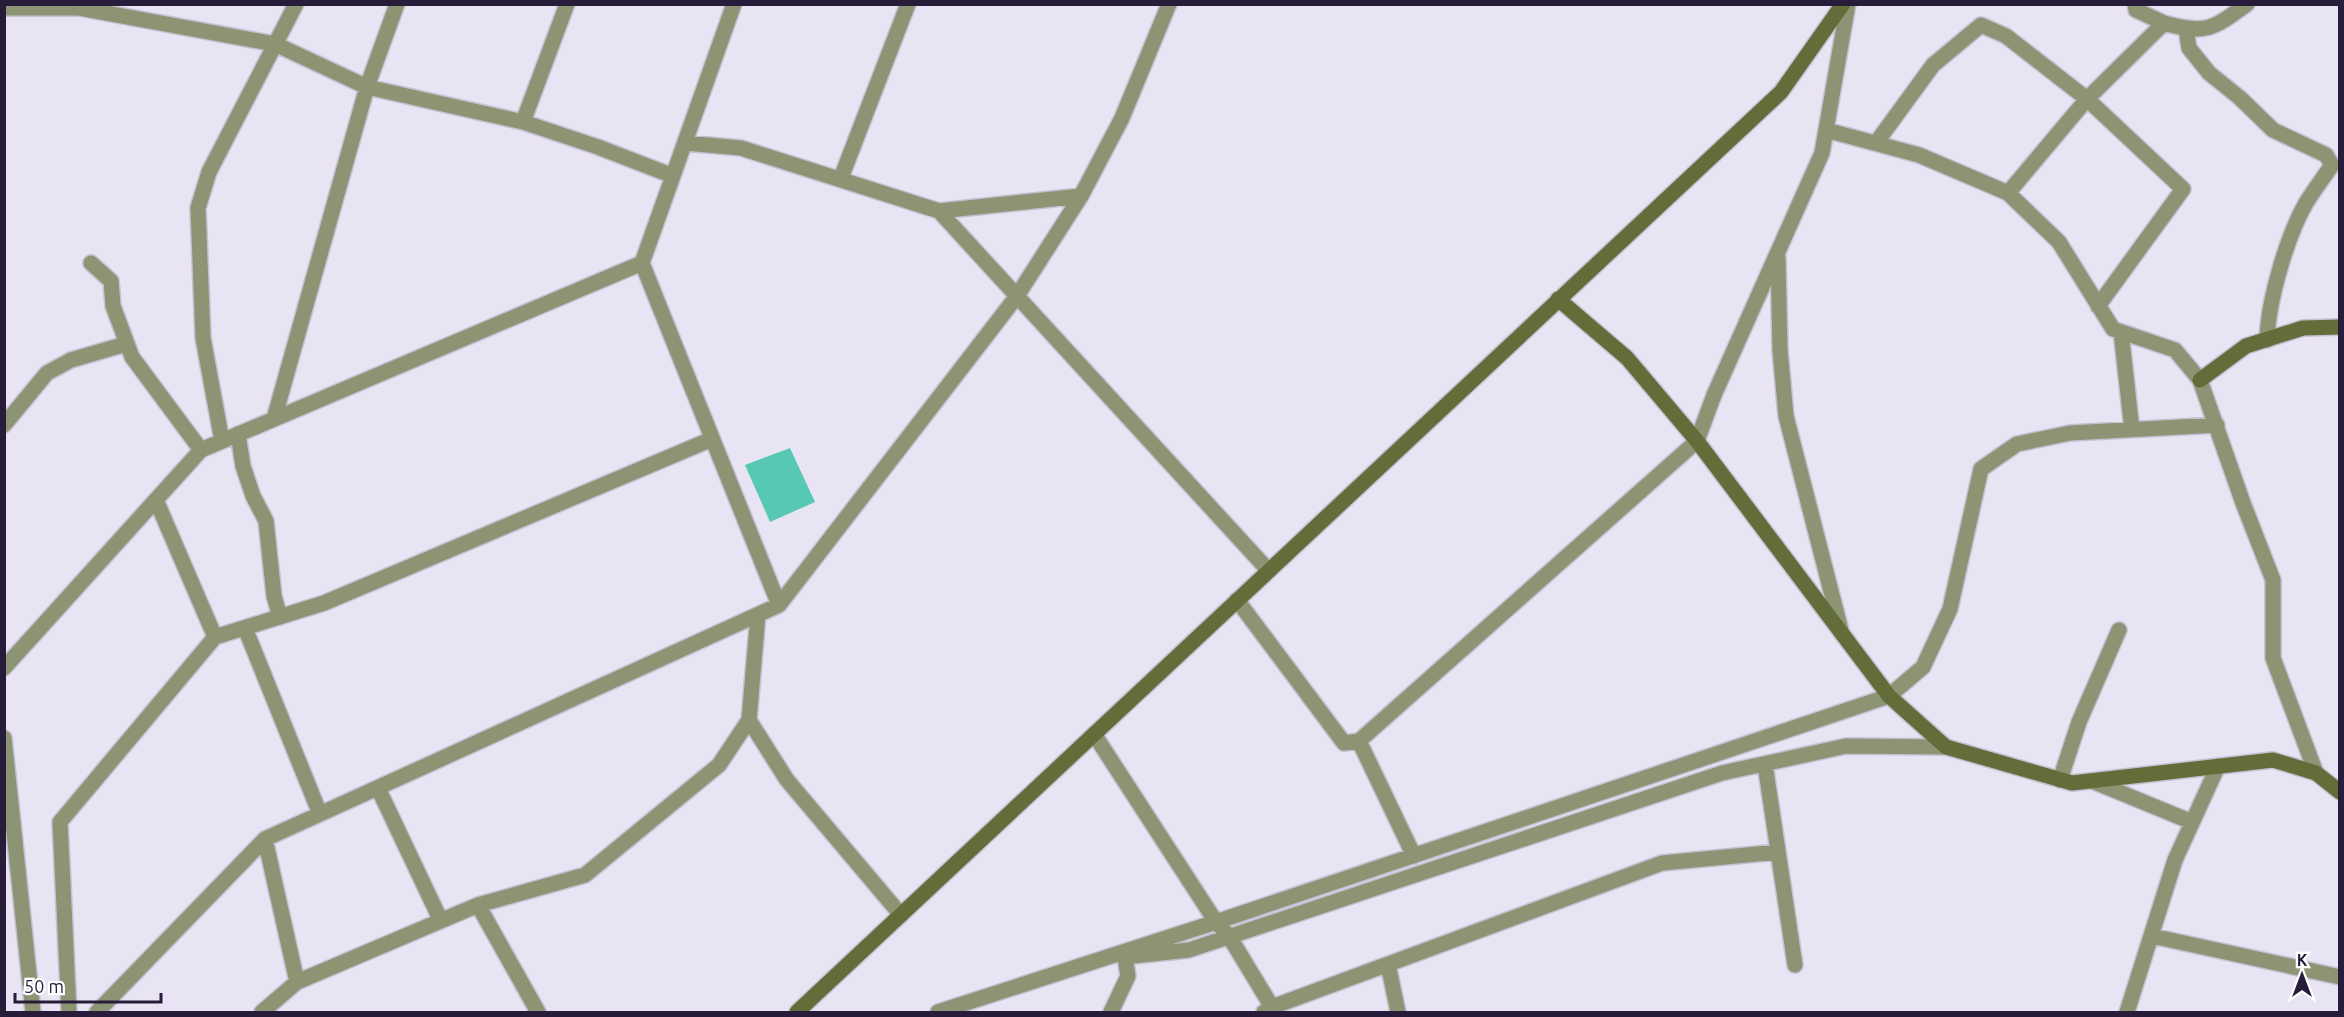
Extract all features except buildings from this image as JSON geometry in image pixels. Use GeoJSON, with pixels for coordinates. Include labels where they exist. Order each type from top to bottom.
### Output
{"type":"FeatureCollection","features":[{"type":"Feature","properties":{"kind":"street"},"geometry":{"type":"LineString","coordinates":[[222,441],[203,338],[198,208],[209,172],[296,4]]}},
{"type":"Feature","properties":{"kind":"street"},"geometry":{"type":"LineString","coordinates":[[274,419],[367,87],[397,4]]}},
{"type":"Feature","properties":{"kind":"street"},"geometry":{"type":"LineString","coordinates":[[523,122],[567,4]]}},
{"type":"Feature","properties":{"kind":"street"},"geometry":{"type":"LineString","coordinates":[[734,4],[642,263],[779,605]]}},
{"type":"Feature","properties":{"kind":"street"},"geometry":{"type":"LineString","coordinates":[[97,1012],[265,839],[779,605],[1017,296],[1081,196],[1122,118],[1169,4]]}},
{"type":"Feature","properties":{"kind":"street"},"geometry":{"type":"LineString","coordinates":[[797,1012],[1781,92],[1843,4]]}},
{"type":"Feature","properties":{"kind":"street"},"geometry":{"type":"LineString","coordinates":[[1237,600],[1344,743],[1359,741],[1697,441],[1714,395],[1822,153],[1848,4]]}},
{"type":"Feature","properties":{"kind":"street"},"geometry":{"type":"LineString","coordinates":[[2135,4],[2136,10],[2164,23],[2186,29],[2205,30],[2223,21],[2247,4]]}},
{"type":"Feature","properties":{"kind":"street"},"geometry":{"type":"LineString","coordinates":[[841,178],[904,6]]}},
{"type":"Feature","properties":{"kind":"street"},"geometry":{"type":"LineString","coordinates":[[4,8],[79,8],[275,44],[367,87],[523,122],[673,176]]}},
{"type":"Feature","properties":{"kind":"street"},"geometry":{"type":"LineString","coordinates":[[2008,193],[2087,99],[2164,23]]}},
{"type":"Feature","properties":{"kind":"street"},"geometry":{"type":"LineString","coordinates":[[1876,143],[1933,65],[1981,25],[2006,36],[2087,99],[2183,189],[2098,306]]}},
{"type":"Feature","properties":{"kind":"street"},"geometry":{"type":"LineString","coordinates":[[2186,29],[2189,48],[2209,73],[2241,98],[2273,130],[2326,155],[2332,165],[2306,204],[2289,242],[2276,286],[2267,340]]}},
{"type":"Feature","properties":{"kind":"street"},"geometry":{"type":"LineString","coordinates":[[1827,130],[1919,155],[2008,193],[2059,242],[2113,329],[2175,350],[2200,380],[2273,580],[2273,658],[2316,773]]}},
{"type":"Feature","properties":{"kind":"street"},"geometry":{"type":"LineString","coordinates":[[685,143],[741,148],[939,211],[1081,196]]}},
{"type":"Feature","properties":{"kind":"street"},"geometry":{"type":"LineString","coordinates":[[939,211],[1269,570]]}},
{"type":"Feature","properties":{"kind":"street"},"geometry":{"type":"LineString","coordinates":[[1778,254],[1780,350],[1786,416],[1842,634]]}},
{"type":"Feature","properties":{"kind":"street"},"geometry":{"type":"LineString","coordinates":[[91,263],[111,281],[113,306],[132,357],[201,450]]}},
{"type":"Feature","properties":{"kind":"street"},"geometry":{"type":"LineString","coordinates":[[4,668],[201,450],[642,263]]}},
{"type":"Feature","properties":{"kind":"street"},"geometry":{"type":"LineString","coordinates":[[1558,299],[1627,358],[1697,441],[1889,696],[1946,747]]}},
{"type":"Feature","properties":{"kind":"street"},"geometry":{"type":"LineString","coordinates":[[2200,380],[2246,346],[2303,328],[2340,327]]}},
{"type":"Feature","properties":{"kind":"street"},"geometry":{"type":"LineString","coordinates":[[2121,332],[2132,430]]}},
{"type":"Feature","properties":{"kind":"street"},"geometry":{"type":"LineString","coordinates":[[4,425],[47,373],[71,360],[126,344]]}},
{"type":"Feature","properties":{"kind":"street"},"geometry":{"type":"LineString","coordinates":[[938,1012],[1216,922],[1889,696],[1923,667],[1950,609],[1981,469],[2017,444],[2070,433],[2217,425]]}},
{"type":"Feature","properties":{"kind":"street"},"geometry":{"type":"LineString","coordinates":[[238,434],[243,466],[253,496],[266,521],[274,596],[280,617]]}},
{"type":"Feature","properties":{"kind":"street"},"geometry":{"type":"LineString","coordinates":[[69,1012],[60,822],[215,637],[324,603],[712,439]]}},
{"type":"Feature","properties":{"kind":"street"},"geometry":{"type":"LineString","coordinates":[[156,500],[215,637]]}},
{"type":"Feature","properties":{"kind":"street"},"geometry":{"type":"LineString","coordinates":[[262,1012],[297,982],[478,905],[585,875],[719,765],[749,720],[758,615]]}},
{"type":"Feature","properties":{"kind":"street"},"geometry":{"type":"LineString","coordinates":[[245,628],[320,814]]}},
{"type":"Feature","properties":{"kind":"street"},"geometry":{"type":"LineString","coordinates":[[2060,780],[2079,722],[2119,630]]}},
{"type":"Feature","properties":{"kind":"street"},"geometry":{"type":"LineString","coordinates":[[749,720],[788,780],[901,915]]}},
{"type":"Feature","properties":{"kind":"street"},"geometry":{"type":"LineString","coordinates":[[1094,734],[1216,922],[1229,936],[1268,1010],[1662,862],[1778,852]]}},
{"type":"Feature","properties":{"kind":"street"},"geometry":{"type":"LineString","coordinates":[[4,738],[10,850],[33,1012]]}},
{"type":"Feature","properties":{"kind":"street"},"geometry":{"type":"LineString","coordinates":[[1359,741],[1413,856]]}},
{"type":"Feature","properties":{"kind":"street"},"geometry":{"type":"LineString","coordinates":[[1097,960],[1189,950],[1722,773],[1846,746],[1946,747],[2072,783],[2273,760],[2316,773],[2340,792]]}},
{"type":"Feature","properties":{"kind":"street"},"geometry":{"type":"LineString","coordinates":[[1764,764],[1795,964]]}},
{"type":"Feature","properties":{"kind":"street"},"geometry":{"type":"LineString","coordinates":[[2127,1012],[2175,860],[2218,766]]}},
{"type":"Feature","properties":{"kind":"street"},"geometry":{"type":"LineString","coordinates":[[2092,781],[2192,822]]}},
{"type":"Feature","properties":{"kind":"street"},"geometry":{"type":"LineString","coordinates":[[378,788],[441,921]]}},
{"type":"Feature","properties":{"kind":"street"},"geometry":{"type":"LineString","coordinates":[[265,839],[297,982]]}},
{"type":"Feature","properties":{"kind":"street"},"geometry":{"type":"LineString","coordinates":[[478,905],[538,1012]]}},
{"type":"Feature","properties":{"kind":"street"},"geometry":{"type":"LineString","coordinates":[[2152,936],[2340,977]]}},
{"type":"Feature","properties":{"kind":"street"},"geometry":{"type":"LineString","coordinates":[[1111,1012],[1128,976],[1125,957]]}},
{"type":"Feature","properties":{"kind":"street"},"geometry":{"type":"LineString","coordinates":[[1388,964],[1398,1012]]}}]}
